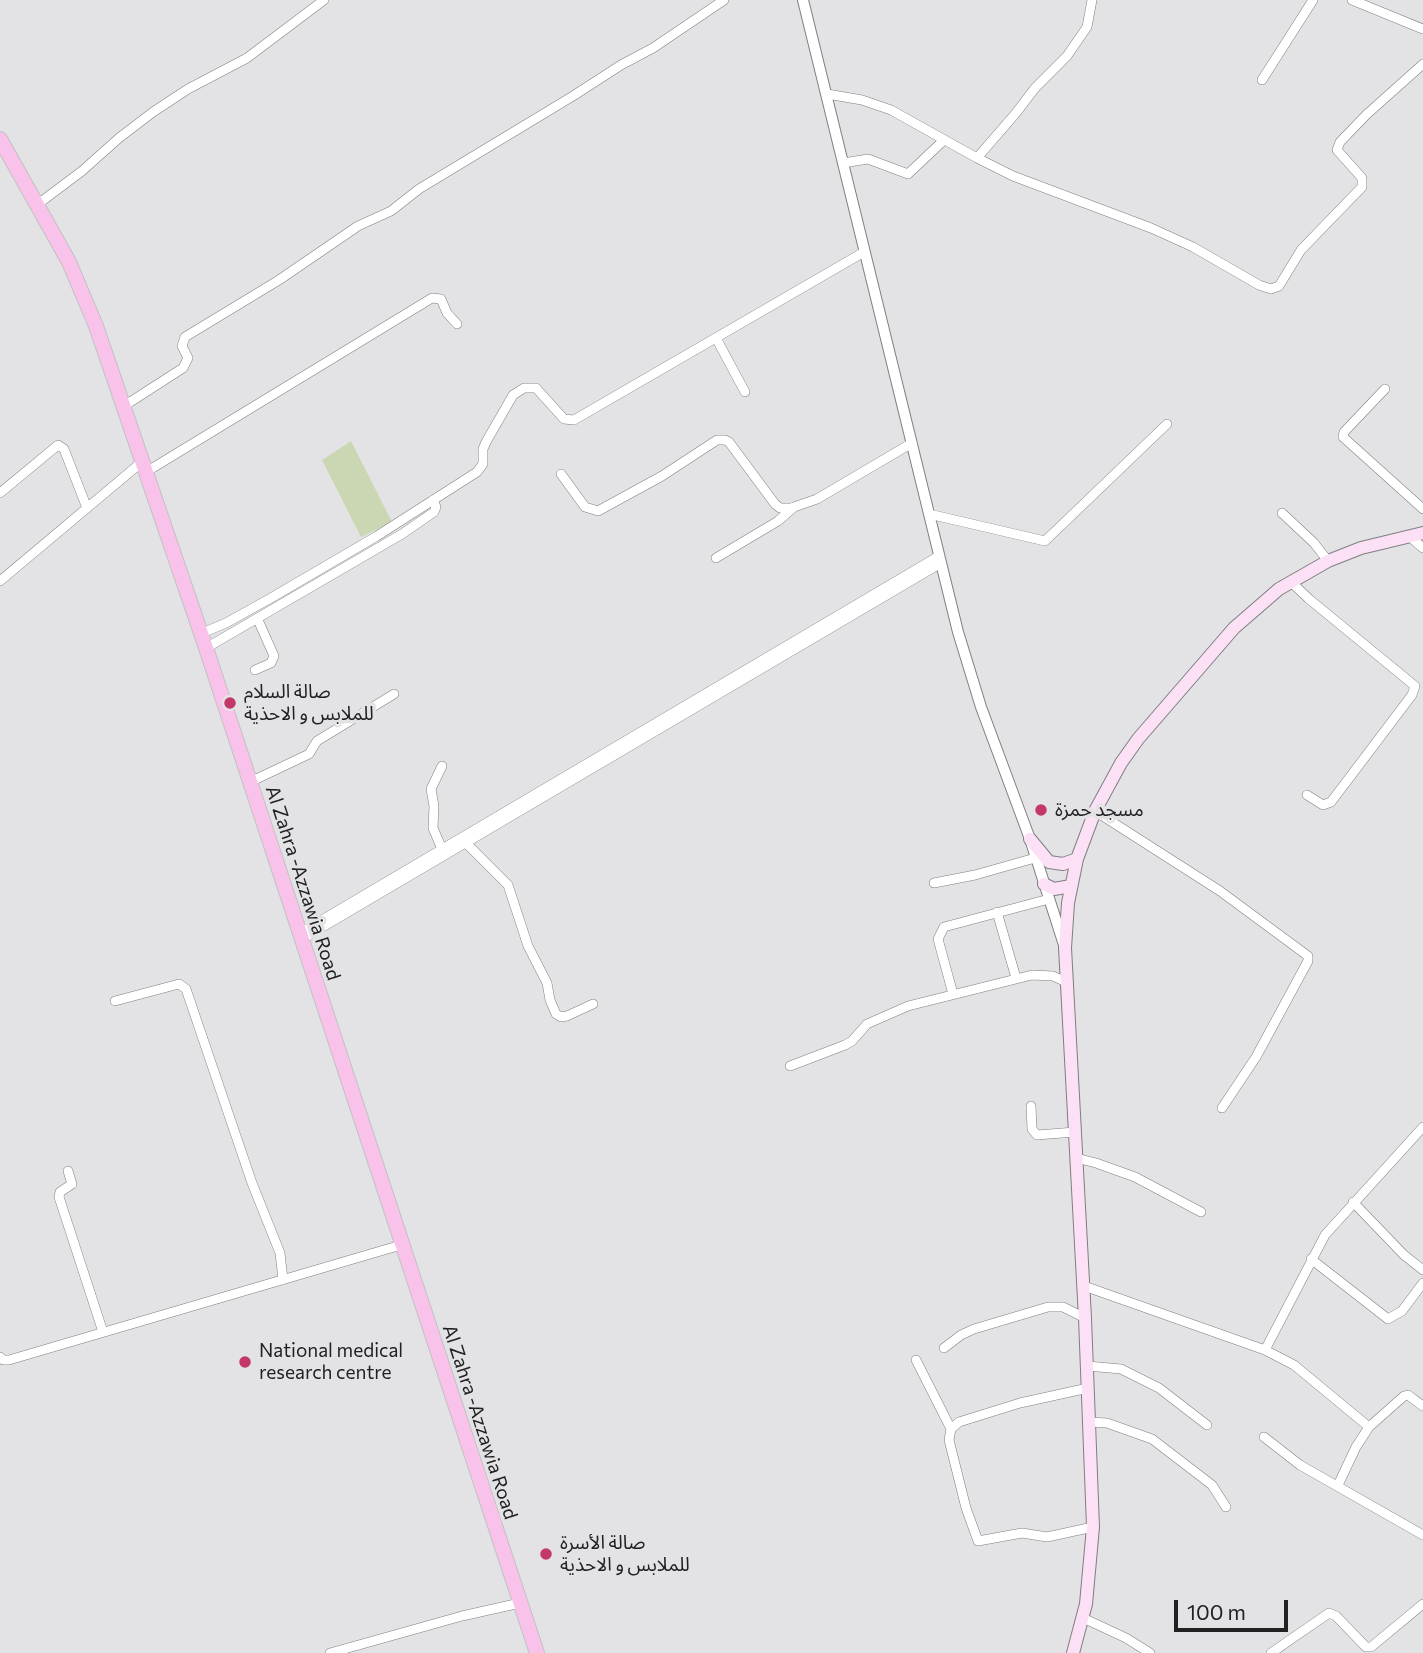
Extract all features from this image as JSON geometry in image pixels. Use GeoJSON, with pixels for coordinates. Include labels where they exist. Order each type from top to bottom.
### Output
{"type":"FeatureCollection","features":[{"type":"Feature","properties":{"kind":"main road","name":"Al Zahra -Azzawia Road"},"geometry":{"type":"LineString","coordinates":[[1,145],[38,204],[88,304],[206,648],[537,1653]]}},
{"type":"Feature","properties":{"kind":"main road"},"geometry":{"type":"LineString","coordinates":[[1073,1653],[1088,1590],[1093,1527],[1086,1318],[1065,948],[1071,885],[1077,859],[1095,811],[1129,751],[1201,665],[1248,615],[1290,581],[1328,561],[1350,551],[1423,533]]}},
{"type":"Feature","properties":{"kind":"main road"},"geometry":{"type":"LineString","coordinates":[[1030,839],[1071,885]]}},
{"type":"Feature","properties":{"kind":"main road"},"geometry":{"type":"LineString","coordinates":[[1049,862],[1063,864],[1077,859]]}},
{"type":"Feature","properties":{"kind":"main road"},"geometry":{"type":"LineString","coordinates":[[1044,884],[1054,889],[1071,885]]}},
{"type":"Feature","properties":{"kind":"street"},"geometry":{"type":"LineString","coordinates":[[38,204],[153,112],[188,89],[247,58],[324,0]]}},
{"type":"Feature","properties":{"kind":"street"},"geometry":{"type":"LineString","coordinates":[[124,406],[183,368],[188,358],[182,345],[185,337],[279,280],[358,226],[391,211],[419,189],[653,48],[724,0]]}},
{"type":"Feature","properties":{"kind":"street"},"geometry":{"type":"LineString","coordinates":[[803,0],[958,632],[981,707],[1030,839],[1065,948]]}},
{"type":"Feature","properties":{"kind":"street"},"geometry":{"type":"LineString","coordinates":[[977,158],[1035,88],[1067,56],[1087,27],[1092,0]]}},
{"type":"Feature","properties":{"kind":"street"},"geometry":{"type":"LineString","coordinates":[[1262,80],[1313,0]]}},
{"type":"Feature","properties":{"kind":"street"},"geometry":{"type":"LineString","coordinates":[[1352,0],[1423,29]]}},
{"type":"Feature","properties":{"kind":"street"},"geometry":{"type":"LineString","coordinates":[[827,94],[862,100],[891,110],[1013,176],[1152,228],[1271,289],[1279,286],[1301,250],[1362,187],[1362,178],[1337,149],[1340,142],[1423,64]]}},
{"type":"Feature","properties":{"kind":"street"},"geometry":{"type":"LineString","coordinates":[[843,163],[868,159],[908,174],[944,139]]}},
{"type":"Feature","properties":{"kind":"street"},"geometry":{"type":"LineString","coordinates":[[200,634],[240,616],[377,536],[477,472],[482,464],[486,442],[513,395],[524,388],[536,388],[564,419],[572,421],[864,252]]}},
{"type":"Feature","properties":{"kind":"street"},"geometry":{"type":"LineString","coordinates":[[0,580],[87,508],[144,466],[432,298],[441,299],[447,313],[457,324]]}},
{"type":"Feature","properties":{"kind":"street"},"geometry":{"type":"LineString","coordinates":[[716,338],[745,392]]}},
{"type":"Feature","properties":{"kind":"street"},"geometry":{"type":"LineString","coordinates":[[1385,389],[1344,432],[1343,437],[1423,509]]}},
{"type":"Feature","properties":{"kind":"street"},"geometry":{"type":"LineString","coordinates":[[929,514],[1045,541],[1167,424]]}},
{"type":"Feature","properties":{"kind":"street"},"geometry":{"type":"LineString","coordinates":[[561,474],[585,508],[598,511],[662,476],[717,440],[724,440],[729,442],[775,504],[780,508],[791,509]]}},
{"type":"Feature","properties":{"kind":"street"},"geometry":{"type":"LineString","coordinates":[[716,558],[778,522],[791,509],[817,499],[912,443]]}},
{"type":"Feature","properties":{"kind":"street"},"geometry":{"type":"LineString","coordinates":[[0,493],[58,445],[64,449],[87,508]]}},
{"type":"Feature","properties":{"kind":"street"},"geometry":{"type":"LineString","coordinates":[[206,648],[402,534],[434,512],[436,508],[433,500]]}},
{"type":"Feature","properties":{"kind":"street"},"geometry":{"type":"LineString","coordinates":[[1282,513],[1314,543],[1328,561]]}},
{"type":"Feature","properties":{"kind":"street"},"geometry":{"type":"LineString","coordinates":[[1409,536],[1423,548]]}},
{"type":"Feature","properties":{"kind":"street"},"geometry":{"type":"LineString","coordinates":[[443,851],[465,842],[940,560]]}},
{"type":"Feature","properties":{"kind":"street"},"geometry":{"type":"LineString","coordinates":[[301,936],[940,560]]}},
{"type":"Feature","properties":{"kind":"street"},"geometry":{"type":"LineString","coordinates":[[1290,581],[1415,686],[1412,695],[1331,802],[1323,805],[1307,795]]}},
{"type":"Feature","properties":{"kind":"street"},"geometry":{"type":"LineString","coordinates":[[240,616],[247,625]]}},
{"type":"Feature","properties":{"kind":"street"},"geometry":{"type":"LineString","coordinates":[[255,670],[271,663],[274,656],[258,620]]}},
{"type":"Feature","properties":{"kind":"street"},"geometry":{"type":"LineString","coordinates":[[250,782],[309,754],[317,741],[394,694]]}},
{"type":"Feature","properties":{"kind":"street"},"geometry":{"type":"LineString","coordinates":[[442,766],[430,789],[434,806],[433,828],[443,851]]}},
{"type":"Feature","properties":{"kind":"street"},"geometry":{"type":"LineString","coordinates":[[1095,811],[1220,891],[1308,956],[1308,961],[1256,1057],[1222,1108]]}},
{"type":"Feature","properties":{"kind":"street"},"geometry":{"type":"LineString","coordinates":[[465,842],[508,885],[528,946],[547,983],[556,1014],[567,1016],[593,1003]]}},
{"type":"Feature","properties":{"kind":"street"},"geometry":{"type":"LineString","coordinates":[[934,883],[1035,858]]}},
{"type":"Feature","properties":{"kind":"street"},"geometry":{"type":"LineString","coordinates":[[953,994],[938,939],[941,930],[948,924],[1049,900]]}},
{"type":"Feature","properties":{"kind":"street"},"geometry":{"type":"LineString","coordinates":[[997,912],[1016,978]]}},
{"type":"Feature","properties":{"kind":"street"},"geometry":{"type":"LineString","coordinates":[[790,1066],[845,1045],[867,1024],[898,1009],[1040,974],[1054,976],[1066,982]]}},
{"type":"Feature","properties":{"kind":"street"},"geometry":{"type":"LineString","coordinates":[[115,1001],[179,984],[186,989],[252,1183],[280,1253],[283,1280]]}},
{"type":"Feature","properties":{"kind":"street"},"geometry":{"type":"LineString","coordinates":[[1031,1106],[1032,1129],[1037,1135],[1075,1132]]}},
{"type":"Feature","properties":{"kind":"street"},"geometry":{"type":"LineString","coordinates":[[1265,1350],[1325,1235],[1423,1127]]}},
{"type":"Feature","properties":{"kind":"street"},"geometry":{"type":"LineString","coordinates":[[1076,1158],[1135,1177],[1201,1212]]}},
{"type":"Feature","properties":{"kind":"street"},"geometry":{"type":"LineString","coordinates":[[68,1171],[72,1184],[61,1192],[59,1197],[103,1332]]}},
{"type":"Feature","properties":{"kind":"street"},"geometry":{"type":"LineString","coordinates":[[1353,1202],[1404,1255],[1423,1270]]}},
{"type":"Feature","properties":{"kind":"street"},"geometry":{"type":"LineString","coordinates":[[0,1357],[9,1360],[401,1245]]}},
{"type":"Feature","properties":{"kind":"street"},"geometry":{"type":"LineString","coordinates":[[1311,1259],[1388,1319],[1402,1311],[1423,1283]]}},
{"type":"Feature","properties":{"kind":"street"},"geometry":{"type":"LineString","coordinates":[[1084,1286],[1265,1350],[1294,1365],[1369,1427]]}},
{"type":"Feature","properties":{"kind":"street"},"geometry":{"type":"LineString","coordinates":[[944,1349],[961,1335],[974,1329],[1048,1307],[1063,1307],[1086,1318]]}},
{"type":"Feature","properties":{"kind":"street"},"geometry":{"type":"LineString","coordinates":[[916,1360],[951,1429],[950,1445],[966,1508],[978,1541],[1017,1533],[1046,1537],[1093,1527]]}},
{"type":"Feature","properties":{"kind":"street"},"geometry":{"type":"LineString","coordinates":[[1087,1366],[1121,1369],[1158,1388],[1207,1425]]}},
{"type":"Feature","properties":{"kind":"street"},"geometry":{"type":"LineString","coordinates":[[951,1429],[959,1422],[1009,1406],[1087,1388]]}},
{"type":"Feature","properties":{"kind":"street"},"geometry":{"type":"LineString","coordinates":[[1338,1485],[1369,1427],[1404,1395],[1423,1406]]}},
{"type":"Feature","properties":{"kind":"street"},"geometry":{"type":"LineString","coordinates":[[1089,1422],[1107,1423],[1152,1439],[1212,1485],[1226,1507]]}},
{"type":"Feature","properties":{"kind":"street"},"geometry":{"type":"LineString","coordinates":[[1264,1437],[1300,1465],[1423,1535]]}},
{"type":"Feature","properties":{"kind":"street"},"geometry":{"type":"LineString","coordinates":[[330,1653],[462,1616],[520,1603]]}},
{"type":"Feature","properties":{"kind":"street"},"geometry":{"type":"LineString","coordinates":[[1271,1653],[1329,1613],[1336,1616],[1366,1647],[1371,1647],[1423,1604]]}},
{"type":"Feature","properties":{"kind":"street"},"geometry":{"type":"LineString","coordinates":[[1083,1618],[1126,1638],[1150,1653]]}},
{"type":"Feature","properties":{"kind":"green space"},"geometry":{"type":"Polygon","coordinates":[[[351,441],[392,522],[361,537],[322,460],[351,441]]]}},
{"type":"Feature","properties":{"kind":"place","name":"صالة السلام للملابس و الاحذية"},"geometry":{"type":"Point","coordinates":[230,703]}},
{"type":"Feature","properties":{"kind":"place","name":"مسجد حمزة"},"geometry":{"type":"Point","coordinates":[1041,810]}},
{"type":"Feature","properties":{"kind":"place","name":"National medical research centre"},"geometry":{"type":"Point","coordinates":[245,1362]}},
{"type":"Feature","properties":{"kind":"place","name":"صالة الأسرة للملابس و الاحذية"},"geometry":{"type":"Point","coordinates":[546,1554]}}]}
